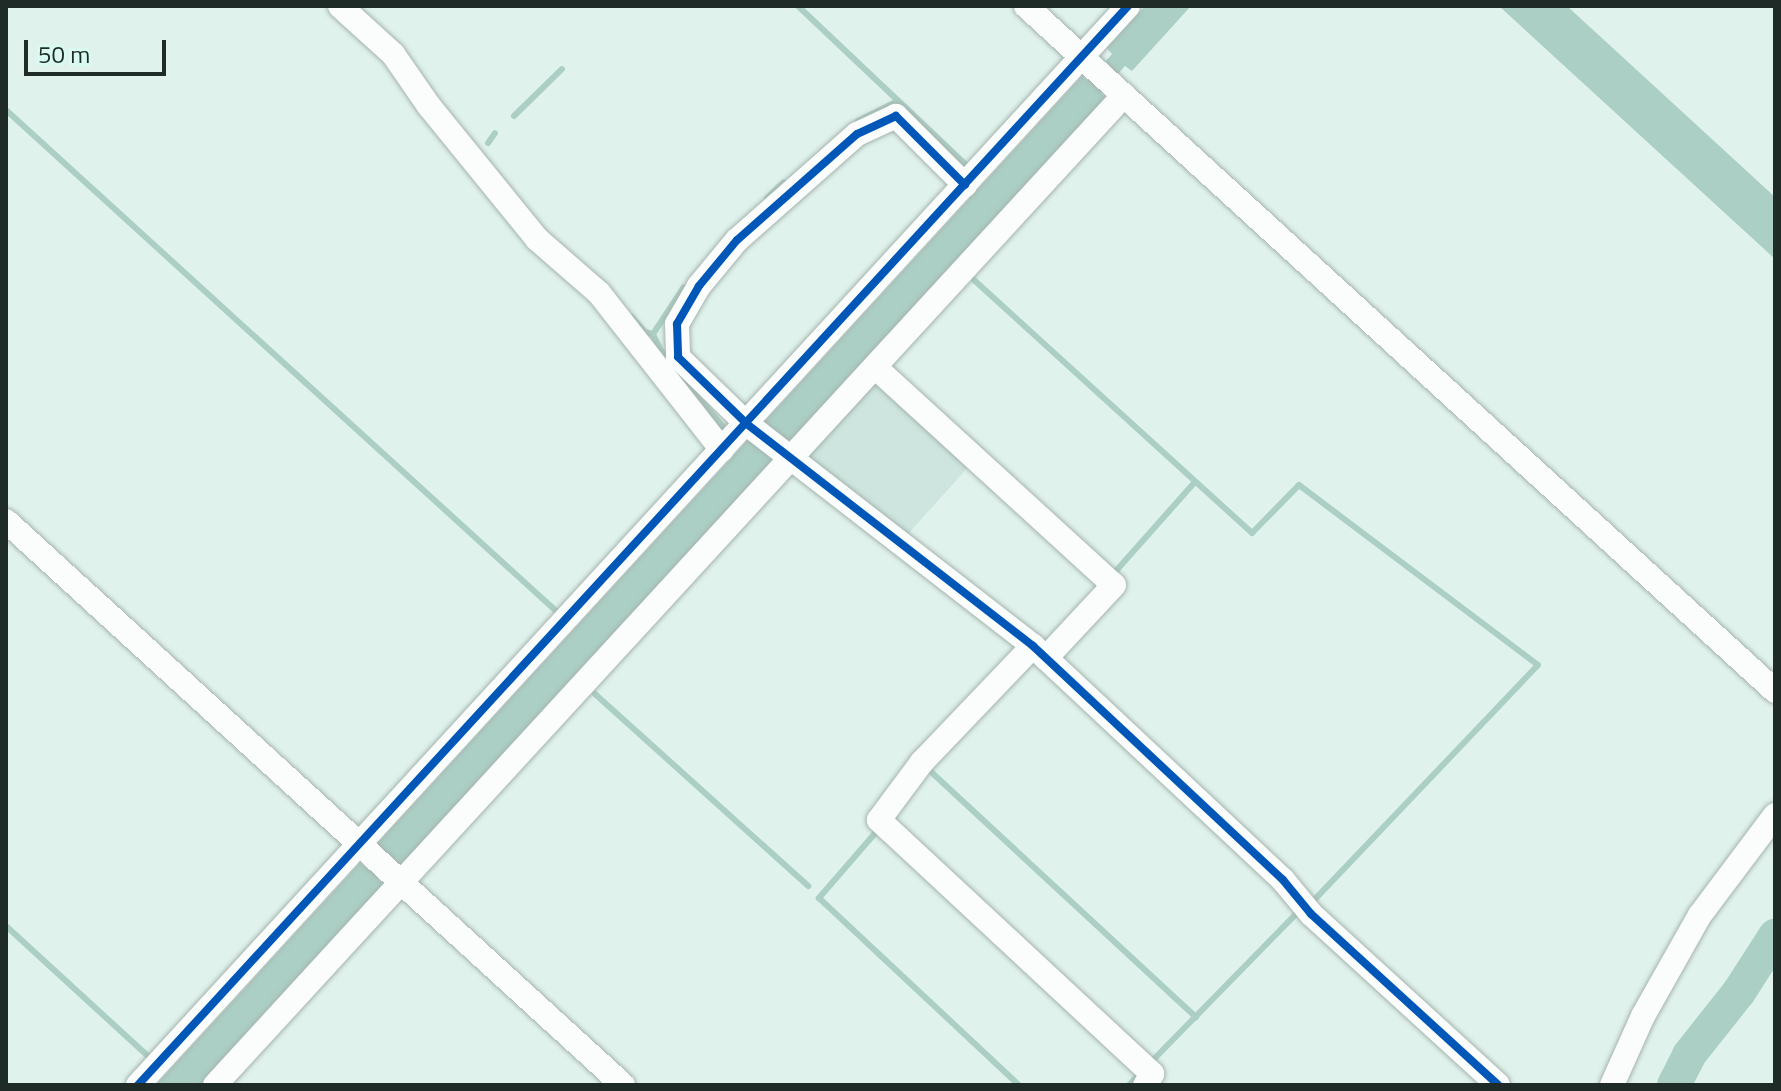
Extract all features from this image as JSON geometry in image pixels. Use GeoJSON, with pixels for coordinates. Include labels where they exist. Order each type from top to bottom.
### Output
{"type":"FeatureCollection","features":[{"type":"Feature","properties":{"kind":"street"},"geometry":{"type":"LineString","coordinates":[[340,6],[393,54],[429,106],[537,239],[599,293],[722,450]]}},
{"type":"Feature","properties":{"kind":"street"},"geometry":{"type":"LineString","coordinates":[[1026,6],[1775,691]]}},
{"type":"Feature","properties":{"kind":"street"},"geometry":{"type":"LineString","coordinates":[[138,1085],[381,864],[770,442],[965,185],[1085,60],[1128,6]]}},
{"type":"Feature","properties":{"kind":"street"},"geometry":{"type":"LineString","coordinates":[[215,1085],[381,864],[722,450],[770,442],[875,367],[1122,94]]}},
{"type":"Feature","properties":{"kind":"street"},"geometry":{"type":"LineString","coordinates":[[965,185],[896,116],[857,134],[737,240],[699,286],[677,324],[678,357],[770,442],[1040,652],[1283,880],[1311,914],[1498,1085]]}},
{"type":"Feature","properties":{"kind":"street"},"geometry":{"type":"LineString","coordinates":[[875,367],[1114,585],[922,762],[879,820],[1152,1074],[1145,1085]]}},
{"type":"Feature","properties":{"kind":"street"},"geometry":{"type":"LineString","coordinates":[[6,521],[623,1085]]}},
{"type":"Feature","properties":{"kind":"street"},"geometry":{"type":"LineString","coordinates":[[1612,1085],[1643,1016],[1700,915],[1775,815]]}},
{"type":"Feature","properties":{"kind":"shaded area"},"geometry":{"type":"Polygon","coordinates":[[[1145,6],[1191,6],[1132,71],[1125,66],[1101,93],[1107,99],[790,446],[767,455],[775,462],[402,867],[394,859],[377,878],[385,886],[201,1085],[156,1085],[360,863],[369,870],[385,852],[377,844],[1082,76],[1088,81],[1112,54],[1107,48],[1145,6]]]}},
{"type":"Feature","properties":{"kind":"shaded area"},"geometry":{"type":"Polygon","coordinates":[[[1499,6],[1567,6],[1775,197],[1775,259],[1499,6]]]}},
{"type":"Feature","properties":{"kind":"shaded area"},"geometry":{"type":"Polygon","coordinates":[[[875,377],[971,464],[908,534],[808,460],[806,452],[875,377]]]}},
{"type":"Feature","properties":{"kind":"waterway"},"geometry":{"type":"LineString","coordinates":[[798,6],[966,165]]}},
{"type":"Feature","properties":{"kind":"waterway"},"geometry":{"type":"LineString","coordinates":[[514,116],[562,69]]}},
{"type":"Feature","properties":{"kind":"waterway"},"geometry":{"type":"LineString","coordinates":[[858,121],[898,101]]}},
{"type":"Feature","properties":{"kind":"waterway"},"geometry":{"type":"LineString","coordinates":[[6,110],[555,610]]}},
{"type":"Feature","properties":{"kind":"waterway"},"geometry":{"type":"LineString","coordinates":[[488,143],[495,133]]}},
{"type":"Feature","properties":{"kind":"waterway"},"geometry":{"type":"LineString","coordinates":[[767,198],[784,182]]}},
{"type":"Feature","properties":{"kind":"waterway"},"geometry":{"type":"LineString","coordinates":[[974,280],[1252,533],[1299,485],[1538,665],[1316,898]]}},
{"type":"Feature","properties":{"kind":"waterway"},"geometry":{"type":"LineString","coordinates":[[667,362],[653,334],[684,287]]}},
{"type":"Feature","properties":{"kind":"waterway"},"geometry":{"type":"LineString","coordinates":[[632,317],[645,332],[653,334]]}},
{"type":"Feature","properties":{"kind":"waterway"},"geometry":{"type":"LineString","coordinates":[[674,370],[724,428]]}},
{"type":"Feature","properties":{"kind":"waterway"},"geometry":{"type":"LineString","coordinates":[[1115,572],[1195,482]]}},
{"type":"Feature","properties":{"kind":"waterway"},"geometry":{"type":"LineString","coordinates":[[595,694],[808,886]]}},
{"type":"Feature","properties":{"kind":"waterway"},"geometry":{"type":"LineString","coordinates":[[929,770],[1196,1017]]}},
{"type":"Feature","properties":{"kind":"waterway"},"geometry":{"type":"LineString","coordinates":[[877,831],[819,898],[1019,1085]]}},
{"type":"Feature","properties":{"kind":"waterway"},"geometry":{"type":"LineString","coordinates":[[1154,1059],[1295,915]]}},
{"type":"Feature","properties":{"kind":"waterway"},"geometry":{"type":"LineString","coordinates":[[6,926],[149,1057]]}},
{"type":"Feature","properties":{"kind":"waterway"},"geometry":{"type":"LineString","coordinates":[[1674,1085],[1689,1055],[1739,992],[1775,936]]}},
{"type":"Feature","properties":{"kind":"waterway"},"geometry":{"type":"LineString","coordinates":[[1129,1085],[1138,1076]]}},
{"type":"Feature","properties":{"kind":"cycle path"},"geometry":{"type":"LineString","coordinates":[[138,1085],[1128,6]]}},
{"type":"Feature","properties":{"kind":"cycle path"},"geometry":{"type":"LineString","coordinates":[[965,185],[896,116],[857,134],[737,240],[699,286],[677,324],[678,357],[747,424],[1033,646],[1283,880],[1311,914],[1498,1085]]}}]}
